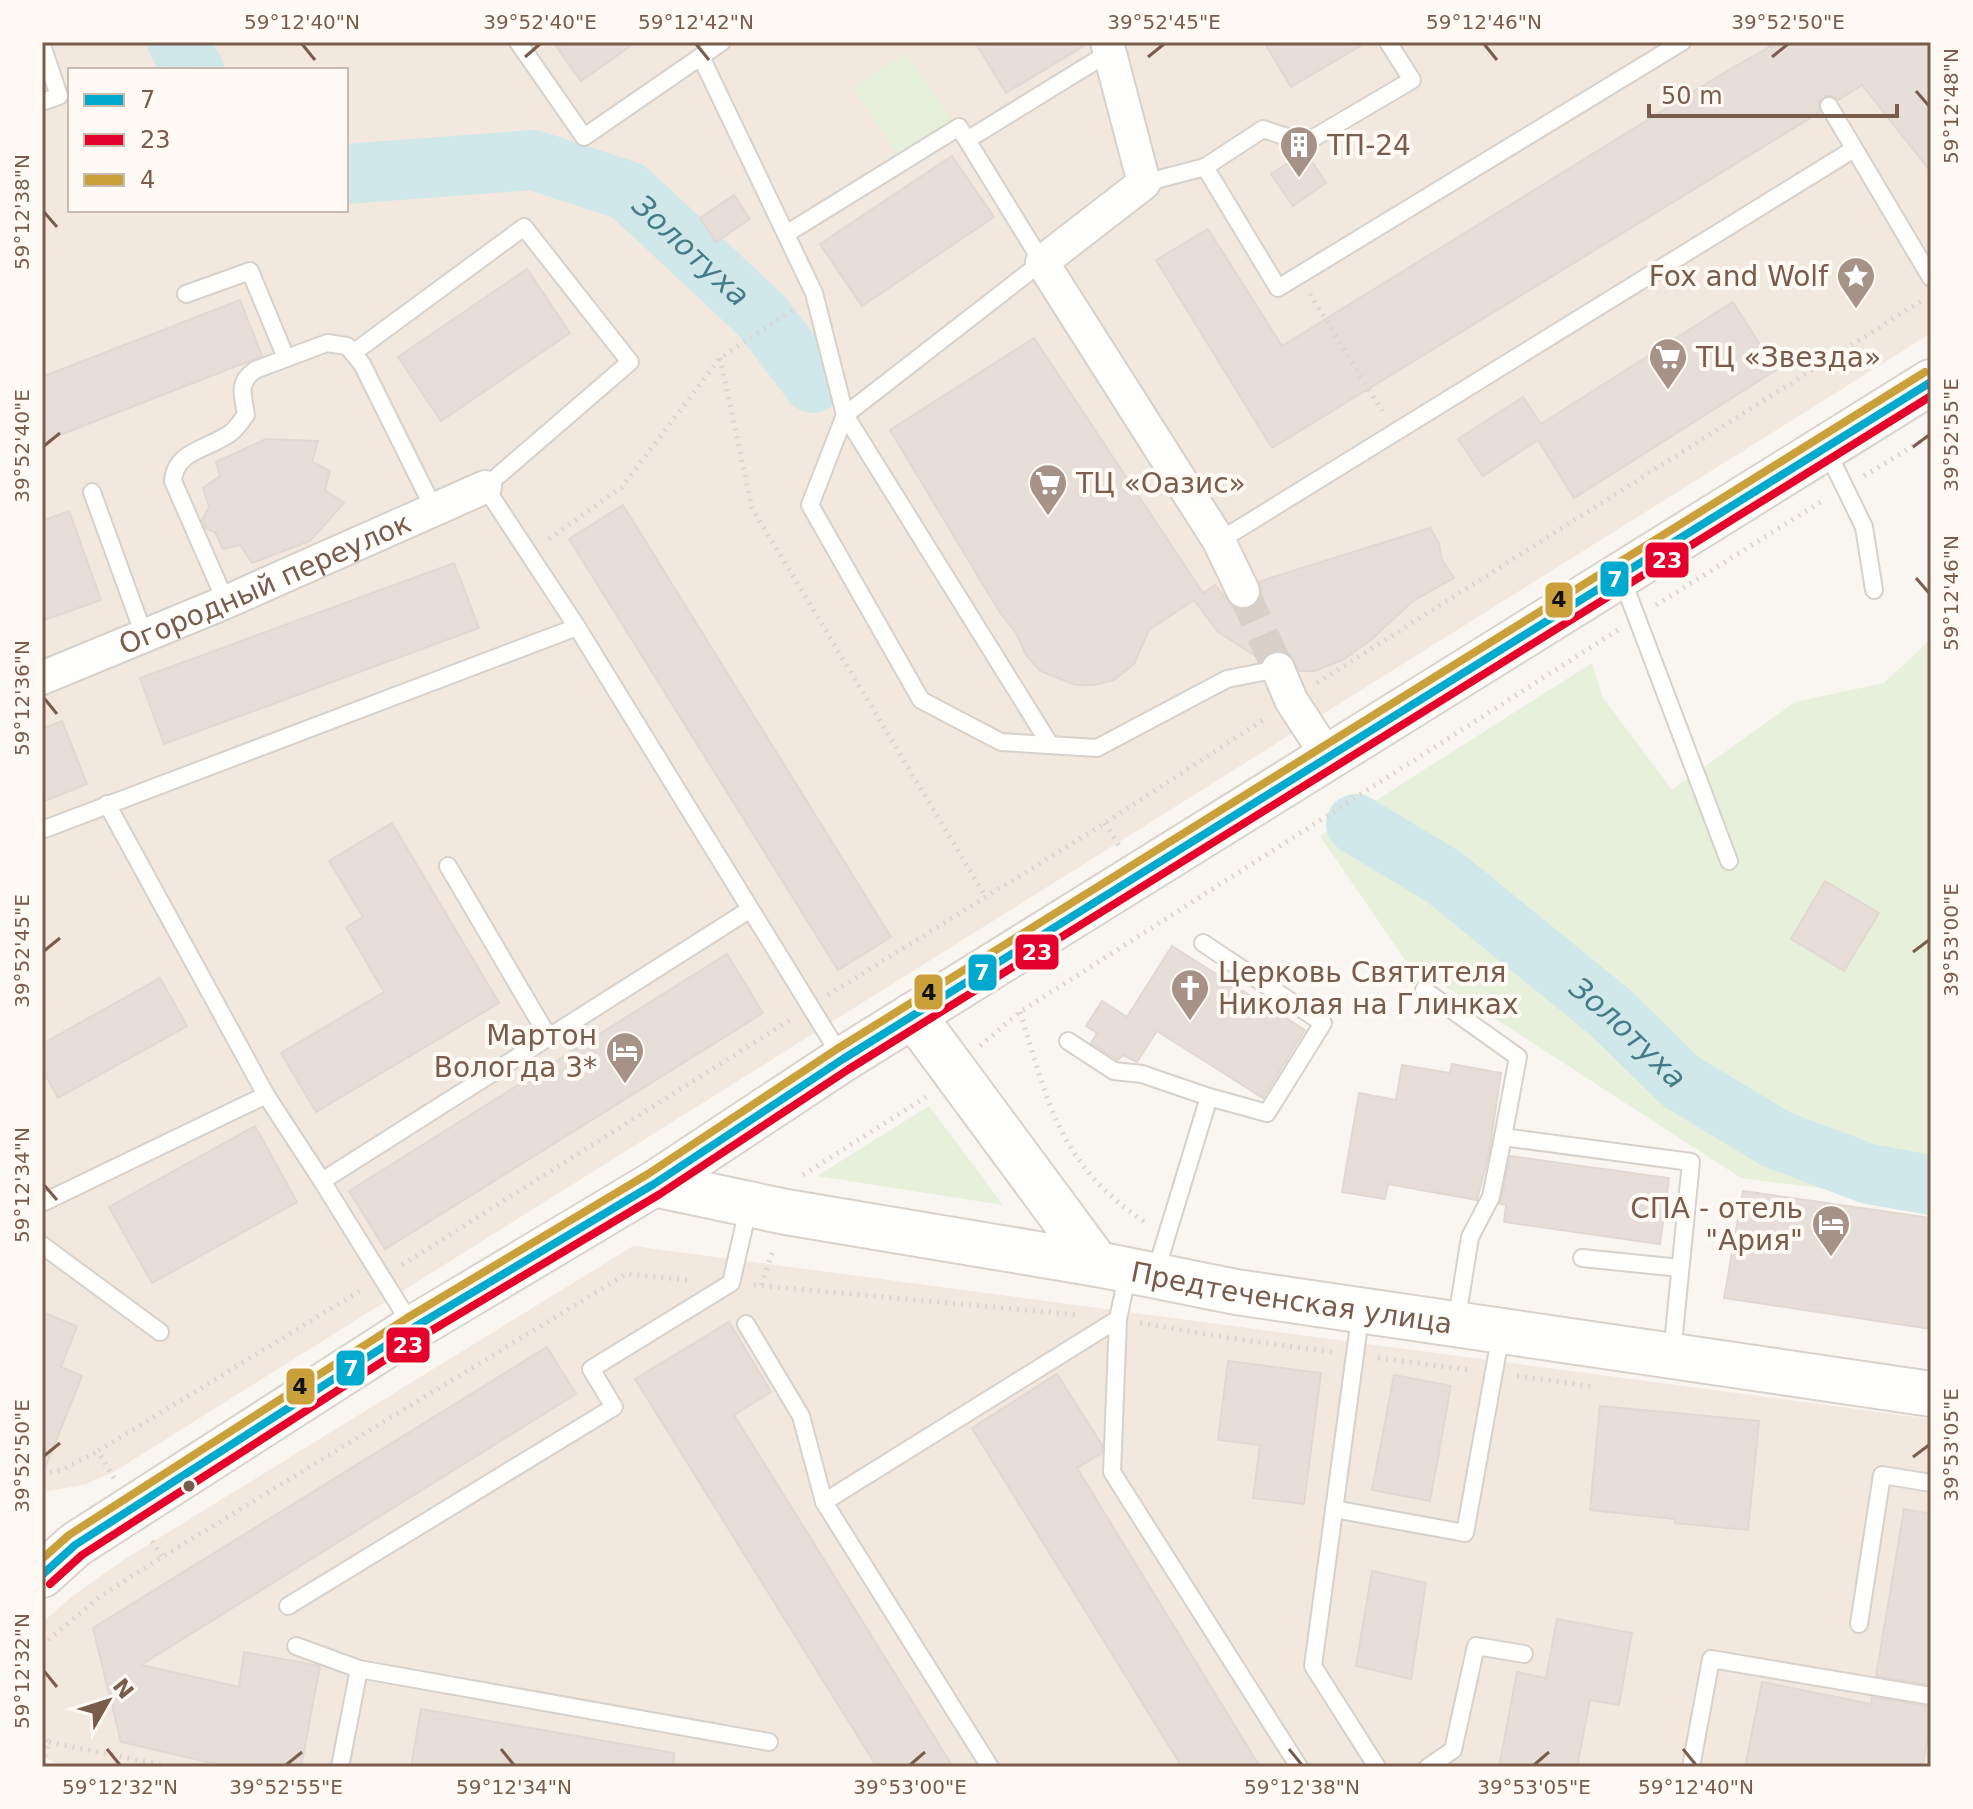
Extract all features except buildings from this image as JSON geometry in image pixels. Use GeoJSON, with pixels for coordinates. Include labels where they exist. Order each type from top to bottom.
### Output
{"type":"FeatureCollection","features":[{"type":"Feature","properties":{"kind":"main road"},"geometry":{"type":"LineString","coordinates":[[42,1575],[53,1552],[132,1509],[413,1328],[654,1184],[913,1015],[1931,382]]}},
{"type":"Feature","properties":{"kind":"main road"},"geometry":{"type":"LineString","coordinates":[[913,1015],[952,1069],[1137,1261]]}},
{"type":"Feature","properties":{"kind":"main road","name":"Предтеченская улица"},"geometry":{"type":"LineString","coordinates":[[654,1184],[767,1208],[1137,1261],[1236,1292],[1931,1394]]}},
{"type":"Feature","properties":{"kind":"street"},"geometry":{"type":"LineString","coordinates":[[1109,47],[1144,183],[1042,262],[1219,541],[1243,591]]}},
{"type":"Feature","properties":{"kind":"street","name":"Огородный переулок"},"geometry":{"type":"LineString","coordinates":[[42,678],[226,602],[485,487]]}},
{"type":"Feature","properties":{"kind":"street"},"geometry":{"type":"LineString","coordinates":[[1278,669],[1291,700],[1328,757]]}},
{"type":"Feature","properties":{"kind":"lane"},"geometry":{"type":"LineString","coordinates":[[518,42],[584,137],[722,42]]}},
{"type":"Feature","properties":{"kind":"lane"},"geometry":{"type":"LineString","coordinates":[[1144,183],[1205,167],[1263,129],[1305,143],[1412,80],[1388,42]]}},
{"type":"Feature","properties":{"kind":"lane"},"geometry":{"type":"LineString","coordinates":[[1205,167],[1278,288],[1682,42]]}},
{"type":"Feature","properties":{"kind":"lane"},"geometry":{"type":"LineString","coordinates":[[42,45],[59,96],[42,102]]}},
{"type":"Feature","properties":{"kind":"lane"},"geometry":{"type":"LineString","coordinates":[[967,140],[1109,47]]}},
{"type":"Feature","properties":{"kind":"lane"},"geometry":{"type":"LineString","coordinates":[[701,57],[814,293],[845,415],[1049,743]]}},
{"type":"Feature","properties":{"kind":"lane"},"geometry":{"type":"LineString","coordinates":[[1829,106],[1928,268]]}},
{"type":"Feature","properties":{"kind":"lane"},"geometry":{"type":"LineString","coordinates":[[786,234],[959,127],[1042,262],[845,415],[810,505],[921,700],[1001,742],[1097,748],[1227,679],[1278,669]]}},
{"type":"Feature","properties":{"kind":"lane"},"geometry":{"type":"LineString","coordinates":[[1219,541],[1854,149]]}},
{"type":"Feature","properties":{"kind":"lane"},"geometry":{"type":"LineString","coordinates":[[353,353],[524,227],[630,362],[485,487],[577,627],[843,1059]]}},
{"type":"Feature","properties":{"kind":"lane"},"geometry":{"type":"LineString","coordinates":[[186,294],[250,271],[286,358]]}},
{"type":"Feature","properties":{"kind":"lane"},"geometry":{"type":"LineString","coordinates":[[226,602],[173,481],[174,470],[181,459],[232,433],[246,415],[242,389],[245,378],[255,370],[327,343],[347,346],[362,364],[435,511]]}},
{"type":"Feature","properties":{"kind":"lane"},"geometry":{"type":"LineString","coordinates":[[1825,448],[1864,527],[1874,590]]}},
{"type":"Feature","properties":{"kind":"lane"},"geometry":{"type":"LineString","coordinates":[[92,492],[144,635]]}},
{"type":"Feature","properties":{"kind":"lane"},"geometry":{"type":"LineString","coordinates":[[1621,575],[1729,861]]}},
{"type":"Feature","properties":{"kind":"lane"},"geometry":{"type":"LineString","coordinates":[[42,830],[577,627]]}},
{"type":"Feature","properties":{"kind":"lane"},"geometry":{"type":"LineString","coordinates":[[107,804],[266,1095],[413,1328]]}},
{"type":"Feature","properties":{"kind":"lane"},"geometry":{"type":"LineString","coordinates":[[448,866],[549,1038]]}},
{"type":"Feature","properties":{"kind":"lane"},"geometry":{"type":"LineString","coordinates":[[322,1181],[749,910]]}},
{"type":"Feature","properties":{"kind":"lane"},"geometry":{"type":"LineString","coordinates":[[1068,1041],[1114,1071],[1142,1074],[1267,1113],[1323,1023],[1203,943]]}},
{"type":"Feature","properties":{"kind":"lane"},"geometry":{"type":"LineString","coordinates":[[1424,990],[1518,1057],[1491,1197],[1470,1237],[1456,1324]]}},
{"type":"Feature","properties":{"kind":"lane"},"geometry":{"type":"LineString","coordinates":[[42,1203],[266,1095]]}},
{"type":"Feature","properties":{"kind":"lane"},"geometry":{"type":"LineString","coordinates":[[1209,1097],[1137,1261],[1118,1319],[1112,1472],[1299,1767]]}},
{"type":"Feature","properties":{"kind":"lane"},"geometry":{"type":"LineString","coordinates":[[1503,1137],[1691,1162],[1672,1356]]}},
{"type":"Feature","properties":{"kind":"lane"},"geometry":{"type":"LineString","coordinates":[[288,1606],[614,1407],[591,1369],[731,1283],[767,1208]]}},
{"type":"Feature","properties":{"kind":"lane"},"geometry":{"type":"LineString","coordinates":[[42,1245],[160,1332]]}},
{"type":"Feature","properties":{"kind":"lane"},"geometry":{"type":"LineString","coordinates":[[1582,1258],[1680,1268]]}},
{"type":"Feature","properties":{"kind":"lane"},"geometry":{"type":"LineString","coordinates":[[1361,1310],[1313,1666],[1377,1767]]}},
{"type":"Feature","properties":{"kind":"lane"},"geometry":{"type":"LineString","coordinates":[[824,1502],[1118,1319]]}},
{"type":"Feature","properties":{"kind":"lane"},"geometry":{"type":"LineString","coordinates":[[746,1324],[801,1416],[824,1502],[990,1767]]}},
{"type":"Feature","properties":{"kind":"lane"},"geometry":{"type":"LineString","coordinates":[[1334,1509],[1465,1533],[1501,1331]]}},
{"type":"Feature","properties":{"kind":"lane"},"geometry":{"type":"LineString","coordinates":[[1859,1624],[1882,1475],[1931,1483]]}},
{"type":"Feature","properties":{"kind":"lane"},"geometry":{"type":"LineString","coordinates":[[296,1646],[359,1669],[769,1742]]}},
{"type":"Feature","properties":{"kind":"lane"},"geometry":{"type":"LineString","coordinates":[[1428,1767],[1453,1750],[1476,1646],[1524,1654]]}},
{"type":"Feature","properties":{"kind":"lane"},"geometry":{"type":"LineString","coordinates":[[1691,1767],[1711,1659],[1931,1696]]}},
{"type":"Feature","properties":{"kind":"lane"},"geometry":{"type":"LineString","coordinates":[[340,1767],[359,1669]]}},
{"type":"Feature","properties":{"kind":"path"},"geometry":{"type":"LineString","coordinates":[[1299,276],[1395,433]]}},
{"type":"Feature","properties":{"kind":"path"},"geometry":{"type":"LineString","coordinates":[[42,1474],[62,1470],[98,1451],[381,1278],[1931,295]]}},
{"type":"Feature","properties":{"kind":"path"},"geometry":{"type":"LineString","coordinates":[[527,554],[622,487],[720,358],[796,307]]}},
{"type":"Feature","properties":{"kind":"path"},"geometry":{"type":"LineString","coordinates":[[720,358],[752,508],[986,897]]}},
{"type":"Feature","properties":{"kind":"path"},"geometry":{"type":"LineString","coordinates":[[761,1285],[767,1208],[804,1175],[924,1100],[952,1069],[1020,1012],[1637,617],[1931,435]]}},
{"type":"Feature","properties":{"kind":"path"},"geometry":{"type":"LineString","coordinates":[[1020,1012],[1043,1091],[1070,1148],[1092,1177],[1113,1197],[1137,1261]]}},
{"type":"Feature","properties":{"kind":"path"},"geometry":{"type":"LineString","coordinates":[[1229,1338],[1603,1388]]}},
{"type":"Feature","properties":{"kind":"path"},"geometry":{"type":"LineString","coordinates":[[98,1451],[162,1557]]}},
{"type":"Feature","properties":{"kind":"path"},"geometry":{"type":"LineString","coordinates":[[42,1733],[49,1742],[172,1767]]}},
{"type":"Feature","properties":{"kind":"path"},"geometry":{"type":"LineString","coordinates":[[42,1767],[49,1742]]}},
{"type":"Feature","properties":{"kind":"shaded area"},"geometry":{"type":"Polygon","coordinates":[[[42,42],[1931,42],[1931,333],[112,1473],[83,1485],[42,1492],[42,42]]]}},
{"type":"Feature","properties":{"kind":"shaded area"},"geometry":{"type":"Polygon","coordinates":[[[633,1246],[1931,1419],[1931,1767],[78,1767],[53,1762],[42,1756],[42,1623],[70,1598],[125,1559],[633,1246]]]}},
{"type":"Feature","properties":{"kind":"green space"},"geometry":{"type":"Polygon","coordinates":[[[906,53],[958,130],[905,166],[852,88],[906,53]]]}},
{"type":"Feature","properties":{"kind":"green space"},"geometry":{"type":"Polygon","coordinates":[[[1931,639],[1931,1203],[1741,1178],[1405,960],[1320,836],[1592,663],[1603,698],[1672,790],[1795,702],[1884,683],[1931,639]]]}},
{"type":"Feature","properties":{"kind":"green space"},"geometry":{"type":"Polygon","coordinates":[[[929,1106],[1003,1205],[817,1176],[929,1106]]]}},
{"type":"Feature","properties":{"kind":"waterway","name":"Золотуха"},"geometry":{"type":"LineString","coordinates":[[177,42],[193,68]]}},
{"type":"Feature","properties":{"kind":"waterway","name":"Золотуха"},"geometry":{"type":"LineString","coordinates":[[348,174],[533,160],[628,191],[762,316],[813,383]]}},
{"type":"Feature","properties":{"kind":"waterway","name":"Золотуха"},"geometry":{"type":"LineString","coordinates":[[1356,824],[1444,877],[1611,1013],[1680,1081],[1776,1139],[1869,1174],[1931,1185]]}},
{"type":"Feature","properties":{"kind":"tunnel"},"geometry":{"type":"LineString","coordinates":[[1243,591],[1278,669]]}},
{"type":"Feature","properties":{"kind":"transit line","name":"4"},"geometry":{"type":"LineString","coordinates":[[42,1559],[69,1535],[407,1318],[648,1174],[837,1049],[1925,372]]}},
{"type":"Feature","properties":{"kind":"transit line","name":"7"},"geometry":{"type":"LineString","coordinates":[[42,1575],[75,1545],[413,1328],[654,1184],[843,1059],[1931,382]]}},
{"type":"Feature","properties":{"kind":"transit line","name":"23"},"geometry":{"type":"LineString","coordinates":[[50,1584],[82,1555],[419,1338],[660,1194],[849,1069],[1931,396]]}},
{"type":"Feature","properties":{"kind":"place","name":"ТП-24"},"geometry":{"type":"Point","coordinates":[1299,179]}},
{"type":"Feature","properties":{"kind":"place","name":"Fox and Wolf"},"geometry":{"type":"Point","coordinates":[1856,310]}},
{"type":"Feature","properties":{"kind":"place","name":"ТЦ «Звезда»"},"geometry":{"type":"Point","coordinates":[1668,391]}},
{"type":"Feature","properties":{"kind":"place","name":"ТЦ «Оазис»"},"geometry":{"type":"Point","coordinates":[1048,517]}},
{"type":"Feature","properties":{"kind":"place","name":"Церковь Святителя Николая на Глинках"},"geometry":{"type":"Point","coordinates":[1190,1022]}},
{"type":"Feature","properties":{"kind":"place","name":"Мартон Вологда 3*"},"geometry":{"type":"Point","coordinates":[625,1085]}},
{"type":"Feature","properties":{"kind":"place","name":"СПА - отель \"Ария\""},"geometry":{"type":"Point","coordinates":[1831,1258]}}]}
